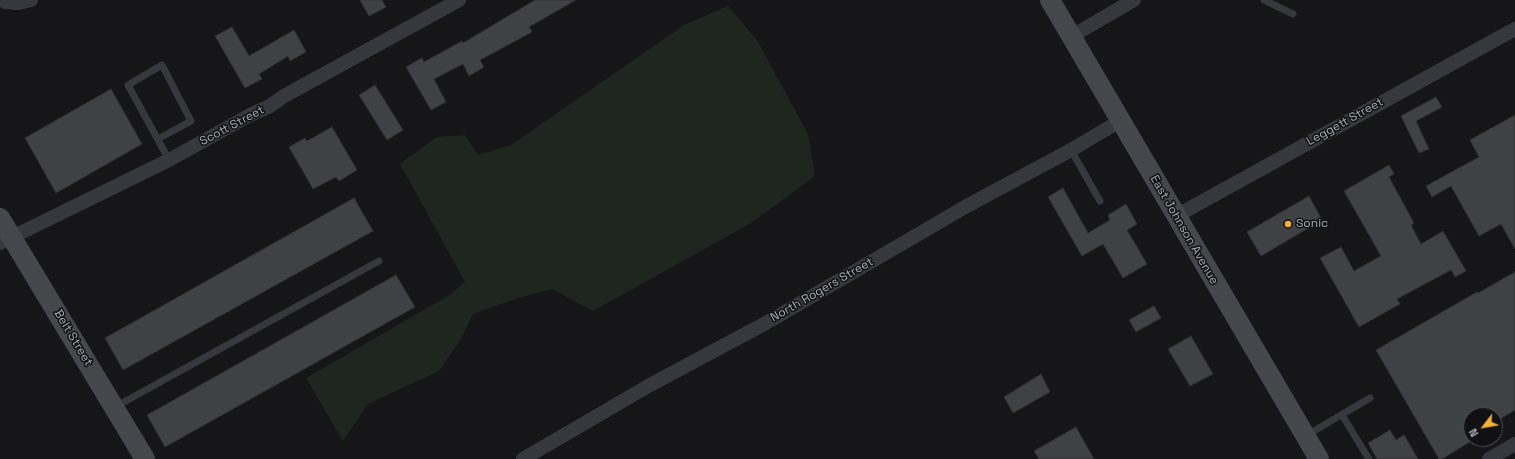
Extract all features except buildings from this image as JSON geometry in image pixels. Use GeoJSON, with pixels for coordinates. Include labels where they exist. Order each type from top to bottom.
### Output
{"type":"FeatureCollection","features":[{"type":"Feature","properties":{"kind":"main road","name":"East Johnson Avenue"},"geometry":{"type":"LineString","coordinates":[[1050,0],[1319,459]]}},
{"type":"Feature","properties":{"kind":"main road","name":"Belt Street"},"geometry":{"type":"LineString","coordinates":[[0,218],[6,240],[114,407],[145,459]]}},
{"type":"Feature","properties":{"kind":"street"},"geometry":{"type":"LineString","coordinates":[[2,0],[18,3],[31,0]]}},
{"type":"Feature","properties":{"kind":"street","name":"Scott Street"},"geometry":{"type":"LineString","coordinates":[[6,240],[169,160],[250,115],[270,106],[284,96],[459,0]]}},
{"type":"Feature","properties":{"kind":"street"},"geometry":{"type":"LineString","coordinates":[[1072,36],[1134,0]]}},
{"type":"Feature","properties":{"kind":"street","name":"Leggett Street"},"geometry":{"type":"LineString","coordinates":[[1176,216],[1515,30]]}},
{"type":"Feature","properties":{"kind":"street","name":"North Rogers Street"},"geometry":{"type":"LineString","coordinates":[[523,459],[650,385],[766,323],[965,207],[1071,150],[1120,121]]}},
{"type":"Feature","properties":{"kind":"street"},"geometry":{"type":"LineString","coordinates":[[1489,459],[1515,444]]}},
{"type":"Feature","properties":{"kind":"lane"},"geometry":{"type":"LineString","coordinates":[[1264,0],[1293,14]]}},
{"type":"Feature","properties":{"kind":"lane"},"geometry":{"type":"LineString","coordinates":[[158,139],[192,121],[162,65],[128,85],[169,160]]}},
{"type":"Feature","properties":{"kind":"lane"},"geometry":{"type":"LineString","coordinates":[[1071,150],[1100,201]]}},
{"type":"Feature","properties":{"kind":"lane"},"geometry":{"type":"LineString","coordinates":[[114,407],[379,261]]}},
{"type":"Feature","properties":{"kind":"lane"},"geometry":{"type":"LineString","coordinates":[[1305,436],[1370,398]]}},
{"type":"Feature","properties":{"kind":"lane"},"geometry":{"type":"LineString","coordinates":[[1342,415],[1369,459]]}},
{"type":"Feature","properties":{"kind":"shaded area"},"geometry":{"type":"Polygon","coordinates":[[[728,6],[757,40],[808,134],[815,176],[751,223],[593,311],[552,289],[515,299],[473,314],[461,339],[439,371],[368,404],[343,441],[306,378],[451,294],[465,282],[400,164],[437,137],[465,135],[478,155],[511,145],[684,25],[728,6]]]}},
{"type":"Feature","properties":{"kind":"place","name":"Sonic"},"geometry":{"type":"Point","coordinates":[1288,224]}}]}
